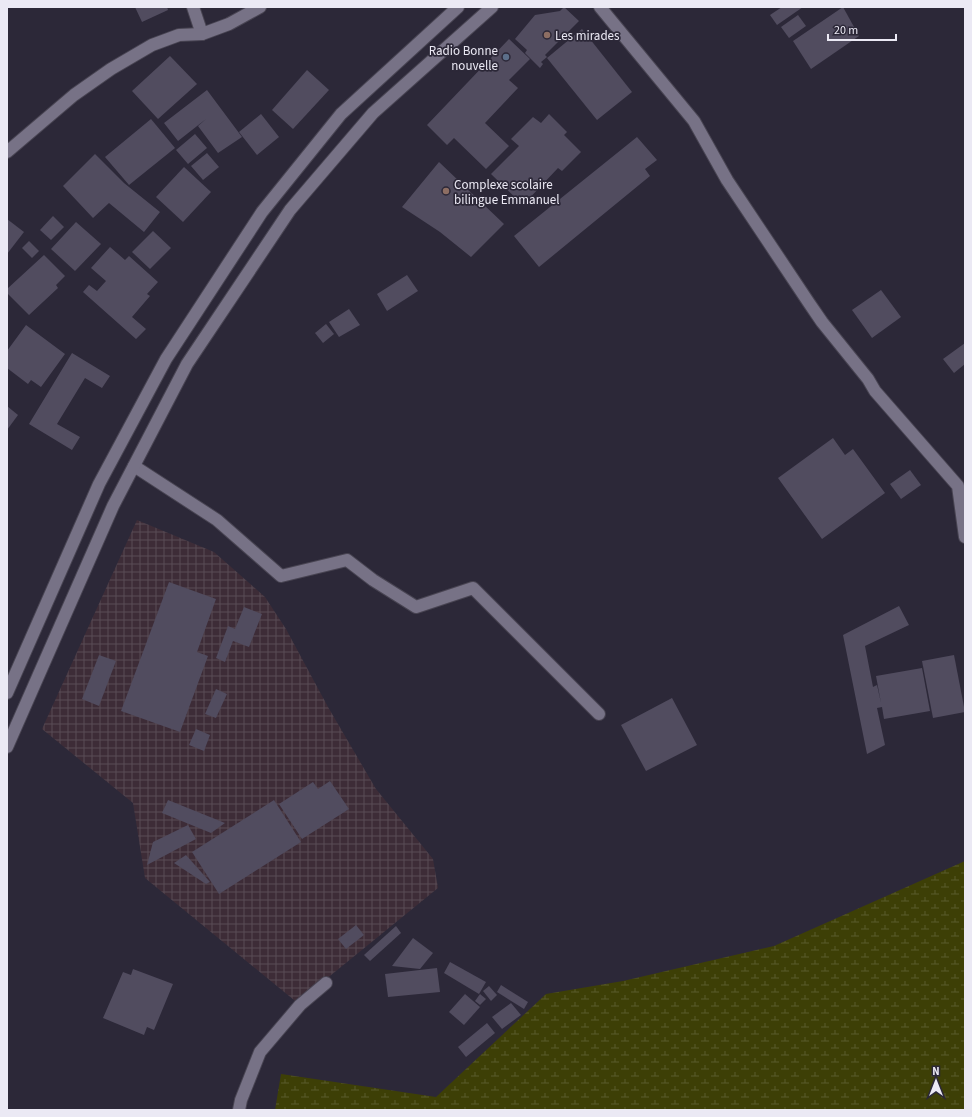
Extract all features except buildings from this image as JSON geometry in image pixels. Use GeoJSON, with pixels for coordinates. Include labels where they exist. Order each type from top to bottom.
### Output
{"type":"FeatureCollection","features":[{"type":"Feature","properties":{"kind":"main road"},"geometry":{"type":"LineString","coordinates":[[193,7],[202,34]]}},
{"type":"Feature","properties":{"kind":"main road"},"geometry":{"type":"LineString","coordinates":[[7,152],[74,95],[111,69],[152,45],[179,35],[202,34],[229,24],[260,7]]}},
{"type":"Feature","properties":{"kind":"main road"},"geometry":{"type":"LineString","coordinates":[[7,693],[99,484],[166,359],[262,212],[341,114],[458,7]]}},
{"type":"Feature","properties":{"kind":"main road"},"geometry":{"type":"LineString","coordinates":[[7,747],[113,506],[187,364],[290,210],[373,113],[492,7]]}},
{"type":"Feature","properties":{"kind":"main road"},"geometry":{"type":"LineString","coordinates":[[600,7],[694,121],[727,180],[822,322],[868,379],[875,391],[958,486],[965,538]]}},
{"type":"Feature","properties":{"kind":"main road"},"geometry":{"type":"LineString","coordinates":[[134,466],[218,520],[281,576],[347,560],[373,580],[416,607],[473,588],[599,714]]}},
{"type":"Feature","properties":{"kind":"main road"},"geometry":{"type":"LineString","coordinates":[[239,1110],[240,1100],[260,1052],[300,1005],[326,983]]}},
{"type":"Feature","properties":{"kind":"shaded area"},"geometry":{"type":"Polygon","coordinates":[[[137,520],[214,552],[265,597],[286,629],[328,707],[376,789],[433,859],[438,888],[325,980],[300,1005],[145,878],[133,803],[42,729],[137,520]]]}},
{"type":"Feature","properties":{"kind":"green space"},"geometry":{"type":"Polygon","coordinates":[[[965,861],[965,1110],[275,1110],[281,1074],[436,1097],[546,994],[623,981],[774,946],[965,861]]]}},
{"type":"Feature","properties":{"kind":"place","name":"Les mirades"},"geometry":{"type":"Point","coordinates":[547,35]}},
{"type":"Feature","properties":{"kind":"place","name":"Radio Bonne nouvelle"},"geometry":{"type":"Point","coordinates":[506,57]}},
{"type":"Feature","properties":{"kind":"place","name":"Complexe scolaire bilingue Emmanuel"},"geometry":{"type":"Point","coordinates":[446,191]}}]}
